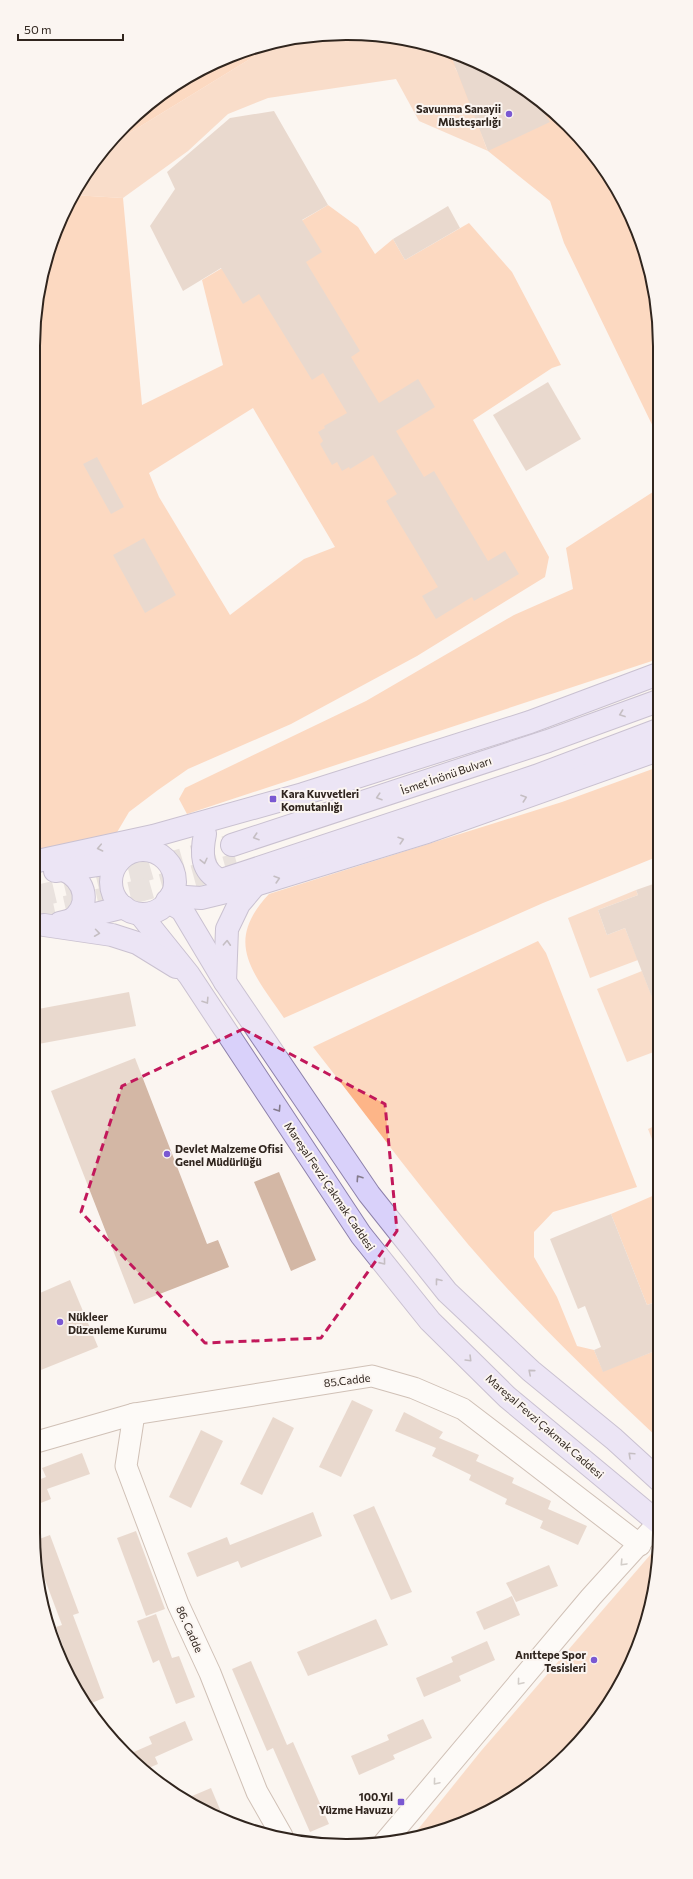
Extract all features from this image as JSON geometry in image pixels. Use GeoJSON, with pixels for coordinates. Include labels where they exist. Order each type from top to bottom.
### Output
{"type":"FeatureCollection","features":[{"type":"Feature","properties":{"kind":"main road"},"geometry":{"type":"LineString","coordinates":[[40,860],[153,836],[303,794],[530,722],[653,676]]}},
{"type":"Feature","properties":{"kind":"main road"},"geometry":{"type":"LineString","coordinates":[[132,911],[117,900],[112,891],[111,881],[113,871],[118,862],[134,851],[153,851],[183,839],[206,834],[407,772],[653,689]]}},
{"type":"Feature","properties":{"kind":"main road","name":"İsmet İnönü Bulvarı"},"geometry":{"type":"LineString","coordinates":[[653,703],[234,854],[653,730]]}},
{"type":"Feature","properties":{"kind":"main road"},"geometry":{"type":"LineString","coordinates":[[40,928],[70,921],[132,911],[154,911],[171,895],[536,776],[653,731]]}},
{"type":"Feature","properties":{"kind":"main road"},"geometry":{"type":"LineString","coordinates":[[171,895],[201,898],[255,885],[427,832],[653,752]]}},
{"type":"Feature","properties":{"kind":"main road"},"geometry":{"type":"LineString","coordinates":[[206,834],[202,847],[206,869],[212,876],[220,880]]}},
{"type":"Feature","properties":{"kind":"main road"},"geometry":{"type":"LineString","coordinates":[[153,851],[168,862],[175,880],[171,895]]}},
{"type":"Feature","properties":{"kind":"main road"},"geometry":{"type":"LineString","coordinates":[[40,875],[118,862]]}},
{"type":"Feature","properties":{"kind":"main road"},"geometry":{"type":"LineString","coordinates":[[64,870],[71,873],[84,893],[85,901],[80,913],[70,921]]}},
{"type":"Feature","properties":{"kind":"main road"},"geometry":{"type":"LineString","coordinates":[[224,982],[227,929],[239,904],[255,885]]}},
{"type":"Feature","properties":{"kind":"main road"},"geometry":{"type":"LineString","coordinates":[[171,895],[186,916],[199,941],[224,982],[369,1194],[447,1292],[531,1371],[614,1439],[653,1475]]}},
{"type":"Feature","properties":{"kind":"main road","name":"Mareşal Fevzi Çakmak Caddesi"},"geometry":{"type":"LineString","coordinates":[[132,911],[189,975],[361,1235],[430,1320],[507,1397],[653,1518]]}},
{"type":"Feature","properties":{"kind":"main road"},"geometry":{"type":"LineString","coordinates":[[40,929],[112,935],[137,943],[189,975]]}},
{"type":"Feature","properties":{"kind":"street","name":"85.Cadde"},"geometry":{"type":"LineString","coordinates":[[40,1441],[134,1414],[372,1376],[414,1388],[463,1409],[640,1545]]}},
{"type":"Feature","properties":{"kind":"street","name":"86. Cadde"},"geometry":{"type":"LineString","coordinates":[[134,1414],[126,1466],[178,1604],[210,1673],[257,1792],[279,1831]]}},
{"type":"Feature","properties":{"kind":"street"},"geometry":{"type":"LineString","coordinates":[[389,1836],[591,1597],[653,1530]]}},
{"type":"Feature","properties":{"kind":"highlighted area"},"geometry":{"type":"Polygon","coordinates":[[[243,1029],[385,1104],[397,1231],[321,1338],[205,1343],[81,1212],[122,1086],[243,1029]]]}},
{"type":"Feature","properties":{"kind":"shaded area"},"geometry":{"type":"Polygon","coordinates":[[[346,40],[406,46],[426,50],[449,57],[455,67],[468,96],[488,151],[419,121],[396,79],[268,98],[228,114],[188,151],[123,198],[80,195],[103,160],[123,137],[258,53],[287,46],[346,40]]]}},
{"type":"Feature","properties":{"kind":"shaded area"},"geometry":{"type":"Polygon","coordinates":[[[258,53],[123,137],[144,116],[160,103],[193,81],[229,63],[258,53]]]}},
{"type":"Feature","properties":{"kind":"shaded area"},"geometry":{"type":"Polygon","coordinates":[[[447,57],[464,63],[500,81],[533,103],[549,116],[577,144],[590,160],[612,193],[630,229],[643,267],[647,287],[653,346],[653,427],[564,243],[550,201],[488,151],[456,69],[447,57]]]}},
{"type":"Feature","properties":{"kind":"shaded area"},"geometry":{"type":"Polygon","coordinates":[[[80,195],[123,198],[142,405],[223,365],[202,280],[328,205],[358,227],[375,254],[393,239],[405,260],[469,223],[512,272],[561,365],[552,368],[473,420],[549,557],[545,577],[417,656],[291,724],[188,769],[129,812],[116,834],[40,860],[41,326],[50,267],[63,229],[80,195]],[[253,408],[149,473],[159,497],[230,615],[304,559],[335,547],[253,408]]]}},
{"type":"Feature","properties":{"kind":"shaded area"},"geometry":{"type":"Polygon","coordinates":[[[653,492],[653,661],[187,814],[179,799],[185,788],[366,701],[514,615],[573,589],[566,548],[653,492]]]}},
{"type":"Feature","properties":{"kind":"shaded area"},"geometry":{"type":"Polygon","coordinates":[[[653,769],[653,858],[543,903],[284,1018],[262,986],[254,971],[248,957],[245,943],[248,928],[255,912],[269,894],[562,802],[653,769]]]}},
{"type":"Feature","properties":{"kind":"shaded area"},"geometry":{"type":"Polygon","coordinates":[[[636,890],[638,895],[598,910],[607,935],[625,928],[638,960],[590,978],[568,918],[636,890]]]}},
{"type":"Feature","properties":{"kind":"shaded area"},"geometry":{"type":"Polygon","coordinates":[[[538,941],[546,953],[637,1187],[553,1212],[534,1232],[534,1257],[557,1297],[577,1346],[594,1350],[603,1371],[653,1352],[653,1433],[562,1345],[524,1306],[480,1257],[431,1199],[313,1047],[538,941]]]}},
{"type":"Feature","properties":{"kind":"shaded area"},"geometry":{"type":"Polygon","coordinates":[[[642,971],[653,999],[653,1052],[627,1062],[597,989],[642,971]]]}},
{"type":"Feature","properties":{"kind":"shaded area"},"geometry":{"type":"Polygon","coordinates":[[[653,1127],[653,1142],[648,1129],[653,1127]]]}},
{"type":"Feature","properties":{"kind":"shaded area"},"geometry":{"type":"Polygon","coordinates":[[[653,1196],[653,1303],[647,1305],[611,1214],[653,1196]]]}},
{"type":"Feature","properties":{"kind":"shaded area","name":"Anıttepe Spor Tesisleri"},"geometry":{"type":"Polygon","coordinates":[[[652,1553],[643,1612],[630,1650],[612,1686],[590,1719],[577,1735],[549,1763],[533,1776],[500,1798],[464,1816],[417,1831],[481,1751],[652,1553]]]}},
{"type":"Feature","properties":{"kind":"building","name":"Savunma Sanayii Müsteşarlığı"},"geometry":{"type":"Polygon","coordinates":[[[452,59],[500,81],[517,92],[542,111],[550,122],[488,151],[452,59]]]}},
{"type":"Feature","properties":{"kind":"building"},"geometry":{"type":"Polygon","coordinates":[[[274,111],[328,205],[302,220],[322,252],[306,262],[360,351],[351,357],[379,403],[418,379],[435,407],[396,431],[424,477],[434,471],[488,561],[505,551],[519,574],[474,601],[472,597],[436,619],[422,596],[438,587],[386,501],[397,494],[373,455],[350,469],[349,467],[342,471],[337,462],[332,465],[320,444],[323,441],[318,432],[325,428],[324,426],[347,413],[323,373],[312,380],[259,294],[243,304],[221,268],[183,291],[150,226],[175,189],[167,172],[230,118],[274,111]]]}},
{"type":"Feature","properties":{"kind":"building"},"geometry":{"type":"Polygon","coordinates":[[[448,206],[460,228],[405,260],[393,239],[448,206]]]}},
{"type":"Feature","properties":{"kind":"building"},"geometry":{"type":"Polygon","coordinates":[[[548,382],[581,439],[526,471],[493,415],[548,382]]]}},
{"type":"Feature","properties":{"kind":"building"},"geometry":{"type":"Polygon","coordinates":[[[97,457],[124,507],[111,514],[83,464],[97,457]]]}},
{"type":"Feature","properties":{"kind":"building"},"geometry":{"type":"Polygon","coordinates":[[[144,538],[176,595],[145,613],[113,555],[144,538]]]}},
{"type":"Feature","properties":{"kind":"building"},"geometry":{"type":"Polygon","coordinates":[[[653,884],[653,1000],[625,928],[607,935],[598,910],[638,895],[636,890],[653,884]]]}},
{"type":"Feature","properties":{"kind":"building"},"geometry":{"type":"Polygon","coordinates":[[[129,992],[136,1026],[40,1044],[40,1009],[129,992]]]}},
{"type":"Feature","properties":{"kind":"building"},"geometry":{"type":"Polygon","coordinates":[[[135,1058],[207,1244],[218,1240],[229,1267],[134,1304],[51,1091],[135,1058]]]}},
{"type":"Feature","properties":{"kind":"building"},"geometry":{"type":"Polygon","coordinates":[[[279,1172],[316,1260],[291,1271],[254,1182],[279,1172]]]}},
{"type":"Feature","properties":{"kind":"building"},"geometry":{"type":"Polygon","coordinates":[[[611,1214],[647,1305],[653,1303],[653,1352],[603,1372],[594,1350],[601,1347],[585,1306],[578,1309],[550,1239],[611,1214]]]}},
{"type":"Feature","properties":{"kind":"building","name":"Nükleer Düzenleme Kurumu"},"geometry":{"type":"Polygon","coordinates":[[[70,1280],[98,1347],[40,1370],[40,1293],[70,1280]]]}},
{"type":"Feature","properties":{"kind":"building"},"geometry":{"type":"Polygon","coordinates":[[[352,1400],[373,1410],[341,1477],[319,1467],[352,1400]]]}},
{"type":"Feature","properties":{"kind":"building"},"geometry":{"type":"Polygon","coordinates":[[[404,1412],[443,1432],[439,1438],[479,1455],[476,1461],[514,1478],[512,1483],[551,1501],[548,1509],[587,1526],[578,1545],[540,1528],[543,1521],[505,1504],[507,1499],[469,1480],[471,1475],[432,1456],[436,1448],[395,1431],[404,1412]]]}},
{"type":"Feature","properties":{"kind":"building"},"geometry":{"type":"Polygon","coordinates":[[[273,1417],[294,1428],[262,1495],[240,1484],[273,1417]]]}},
{"type":"Feature","properties":{"kind":"building"},"geometry":{"type":"Polygon","coordinates":[[[201,1430],[223,1441],[191,1508],[169,1497],[201,1430]]]}},
{"type":"Feature","properties":{"kind":"building"},"geometry":{"type":"Polygon","coordinates":[[[82,1453],[90,1474],[47,1489],[51,1499],[40,1503],[40,1479],[46,1477],[42,1468],[82,1453]]]}},
{"type":"Feature","properties":{"kind":"building"},"geometry":{"type":"Polygon","coordinates":[[[374,1506],[412,1592],[391,1600],[353,1515],[374,1506]]]}},
{"type":"Feature","properties":{"kind":"building"},"geometry":{"type":"Polygon","coordinates":[[[313,1512],[322,1536],[241,1568],[238,1561],[197,1577],[187,1553],[227,1537],[230,1545],[313,1512]]]}},
{"type":"Feature","properties":{"kind":"building"},"geometry":{"type":"Polygon","coordinates":[[[136,1531],[165,1609],[146,1616],[117,1538],[136,1531]]]}},
{"type":"Feature","properties":{"kind":"building"},"geometry":{"type":"Polygon","coordinates":[[[50,1535],[79,1613],[73,1615],[104,1698],[92,1703],[81,1686],[68,1661],[56,1627],[62,1625],[43,1575],[40,1539],[50,1535]]]}},
{"type":"Feature","properties":{"kind":"building"},"geometry":{"type":"Polygon","coordinates":[[[549,1565],[558,1586],[516,1602],[506,1583],[549,1565]]]}},
{"type":"Feature","properties":{"kind":"building"},"geometry":{"type":"Polygon","coordinates":[[[512,1596],[520,1615],[484,1630],[476,1612],[512,1596]]]}},
{"type":"Feature","properties":{"kind":"building"},"geometry":{"type":"Polygon","coordinates":[[[156,1614],[172,1658],[179,1656],[195,1697],[176,1704],[159,1660],[153,1663],[137,1621],[156,1614]]]}},
{"type":"Feature","properties":{"kind":"building"},"geometry":{"type":"Polygon","coordinates":[[[376,1619],[388,1645],[308,1676],[297,1652],[376,1619]]]}},
{"type":"Feature","properties":{"kind":"building"},"geometry":{"type":"Polygon","coordinates":[[[487,1641],[495,1660],[459,1676],[461,1681],[424,1697],[416,1678],[453,1662],[451,1657],[487,1641]]]}},
{"type":"Feature","properties":{"kind":"building"},"geometry":{"type":"Polygon","coordinates":[[[251,1661],[287,1745],[293,1742],[329,1824],[310,1832],[273,1748],[267,1751],[232,1669],[251,1661]]]}},
{"type":"Feature","properties":{"kind":"building"},"geometry":{"type":"Polygon","coordinates":[[[423,1719],[432,1738],[393,1755],[395,1759],[359,1775],[351,1756],[389,1740],[387,1735],[423,1719]]]}},
{"type":"Feature","properties":{"kind":"building"},"geometry":{"type":"Polygon","coordinates":[[[185,1721],[193,1740],[155,1757],[158,1764],[150,1768],[133,1752],[152,1744],[149,1737],[185,1721]]]}},
{"type":"Feature","properties":{"kind":"building"},"geometry":{"type":"Polygon","coordinates":[[[211,1788],[221,1812],[193,1798],[191,1797],[211,1788]]]}},
{"type":"Feature","properties":{"kind":"tunnel"},"geometry":{"type":"LineString","coordinates":[[40,895],[139,872],[232,845]]}},
{"type":"Feature","properties":{"kind":"tunnel"},"geometry":{"type":"LineString","coordinates":[[40,912],[143,890],[237,864]]}},
{"type":"Feature","properties":{"kind":"place","name":"Savunma Sanayii Müsteşarlığı"},"geometry":{"type":"Point","coordinates":[509,114]}},
{"type":"Feature","properties":{"kind":"place","name":"Kara Kuvvetleri Komutanlığı"},"geometry":{"type":"Point","coordinates":[273,799]}},
{"type":"Feature","properties":{"kind":"place","name":"Devlet Malzeme Ofisi Genel Müdürlüğü"},"geometry":{"type":"Point","coordinates":[167,1154]}},
{"type":"Feature","properties":{"kind":"place","name":"Nükleer Düzenleme Kurumu"},"geometry":{"type":"Point","coordinates":[60,1322]}},
{"type":"Feature","properties":{"kind":"place","name":"Anıttepe Spor Tesisleri"},"geometry":{"type":"Point","coordinates":[594,1660]}},
{"type":"Feature","properties":{"kind":"place","name":"100.Yıl Yüzme Havuzu"},"geometry":{"type":"Point","coordinates":[401,1802]}}]}
